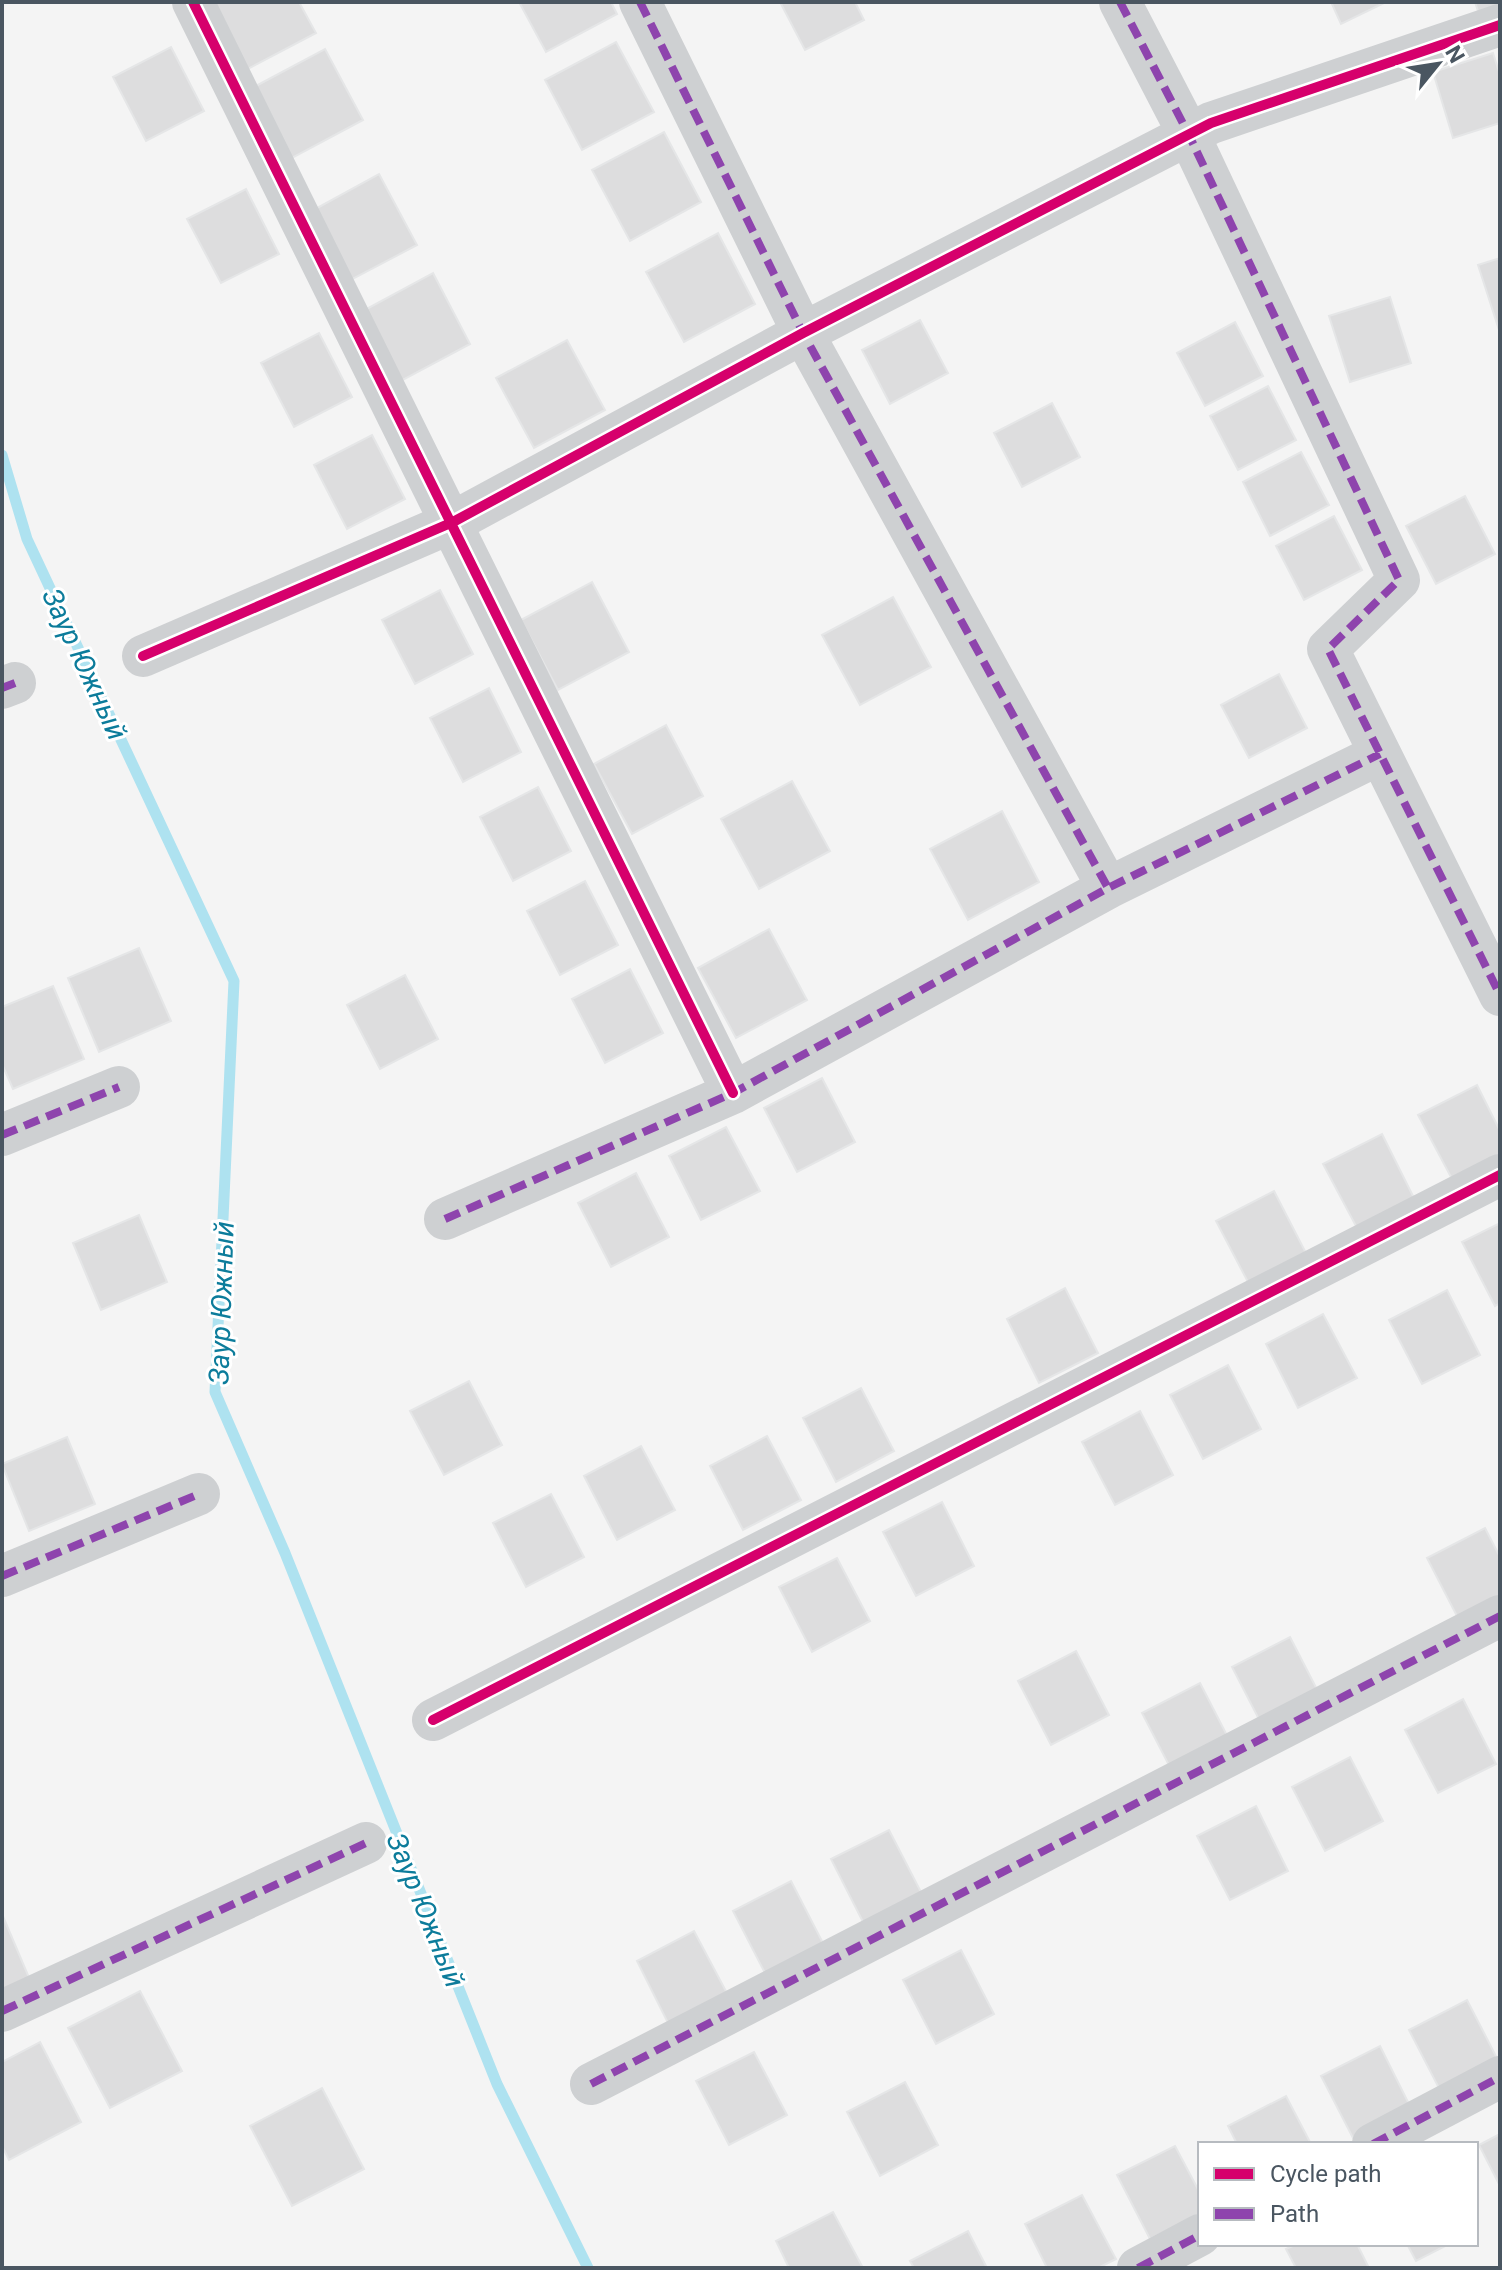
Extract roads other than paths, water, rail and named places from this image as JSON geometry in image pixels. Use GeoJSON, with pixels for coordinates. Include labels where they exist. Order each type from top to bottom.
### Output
{"type":"FeatureCollection","features":[{"type":"Feature","properties":{"kind":"street"},"geometry":{"type":"LineString","coordinates":[[193,2],[733,1093]]}},
{"type":"Feature","properties":{"kind":"street"},"geometry":{"type":"LineString","coordinates":[[640,2],[803,333],[1108,888]]}},
{"type":"Feature","properties":{"kind":"street"},"geometry":{"type":"LineString","coordinates":[[1120,2],[1189,135],[1399,580],[1328,649],[1500,995]]}},
{"type":"Feature","properties":{"kind":"street"},"geometry":{"type":"LineString","coordinates":[[143,656],[453,522],[803,333],[1211,123],[1500,25]]}},
{"type":"Feature","properties":{"kind":"street"},"geometry":{"type":"LineString","coordinates":[[445,1219],[733,1093],[1108,888],[1380,754]]}},
{"type":"Feature","properties":{"kind":"street"},"geometry":{"type":"LineString","coordinates":[[2,1135],[119,1087]]}},
{"type":"Feature","properties":{"kind":"street"},"geometry":{"type":"LineString","coordinates":[[433,1720],[1500,1175]]}},
{"type":"Feature","properties":{"kind":"street"},"geometry":{"type":"LineString","coordinates":[[2,1576],[199,1494]]}},
{"type":"Feature","properties":{"kind":"street"},"geometry":{"type":"LineString","coordinates":[[591,2084],[1500,1616]]}},
{"type":"Feature","properties":{"kind":"street"},"geometry":{"type":"LineString","coordinates":[[2,2011],[366,1843]]}},
{"type":"Feature","properties":{"kind":"street"},"geometry":{"type":"LineString","coordinates":[[1377,2142],[1500,2077]]}},
{"type":"Feature","properties":{"kind":"street"},"geometry":{"type":"LineString","coordinates":[[1138,2268],[1198,2236]]}},
{"type":"Feature","properties":{"kind":"waterway","name":"Заур Южный"},"geometry":{"type":"LineString","coordinates":[[2,455],[27,539],[234,981],[215,1392],[285,1553],[497,2084],[588,2268]]}}]}
